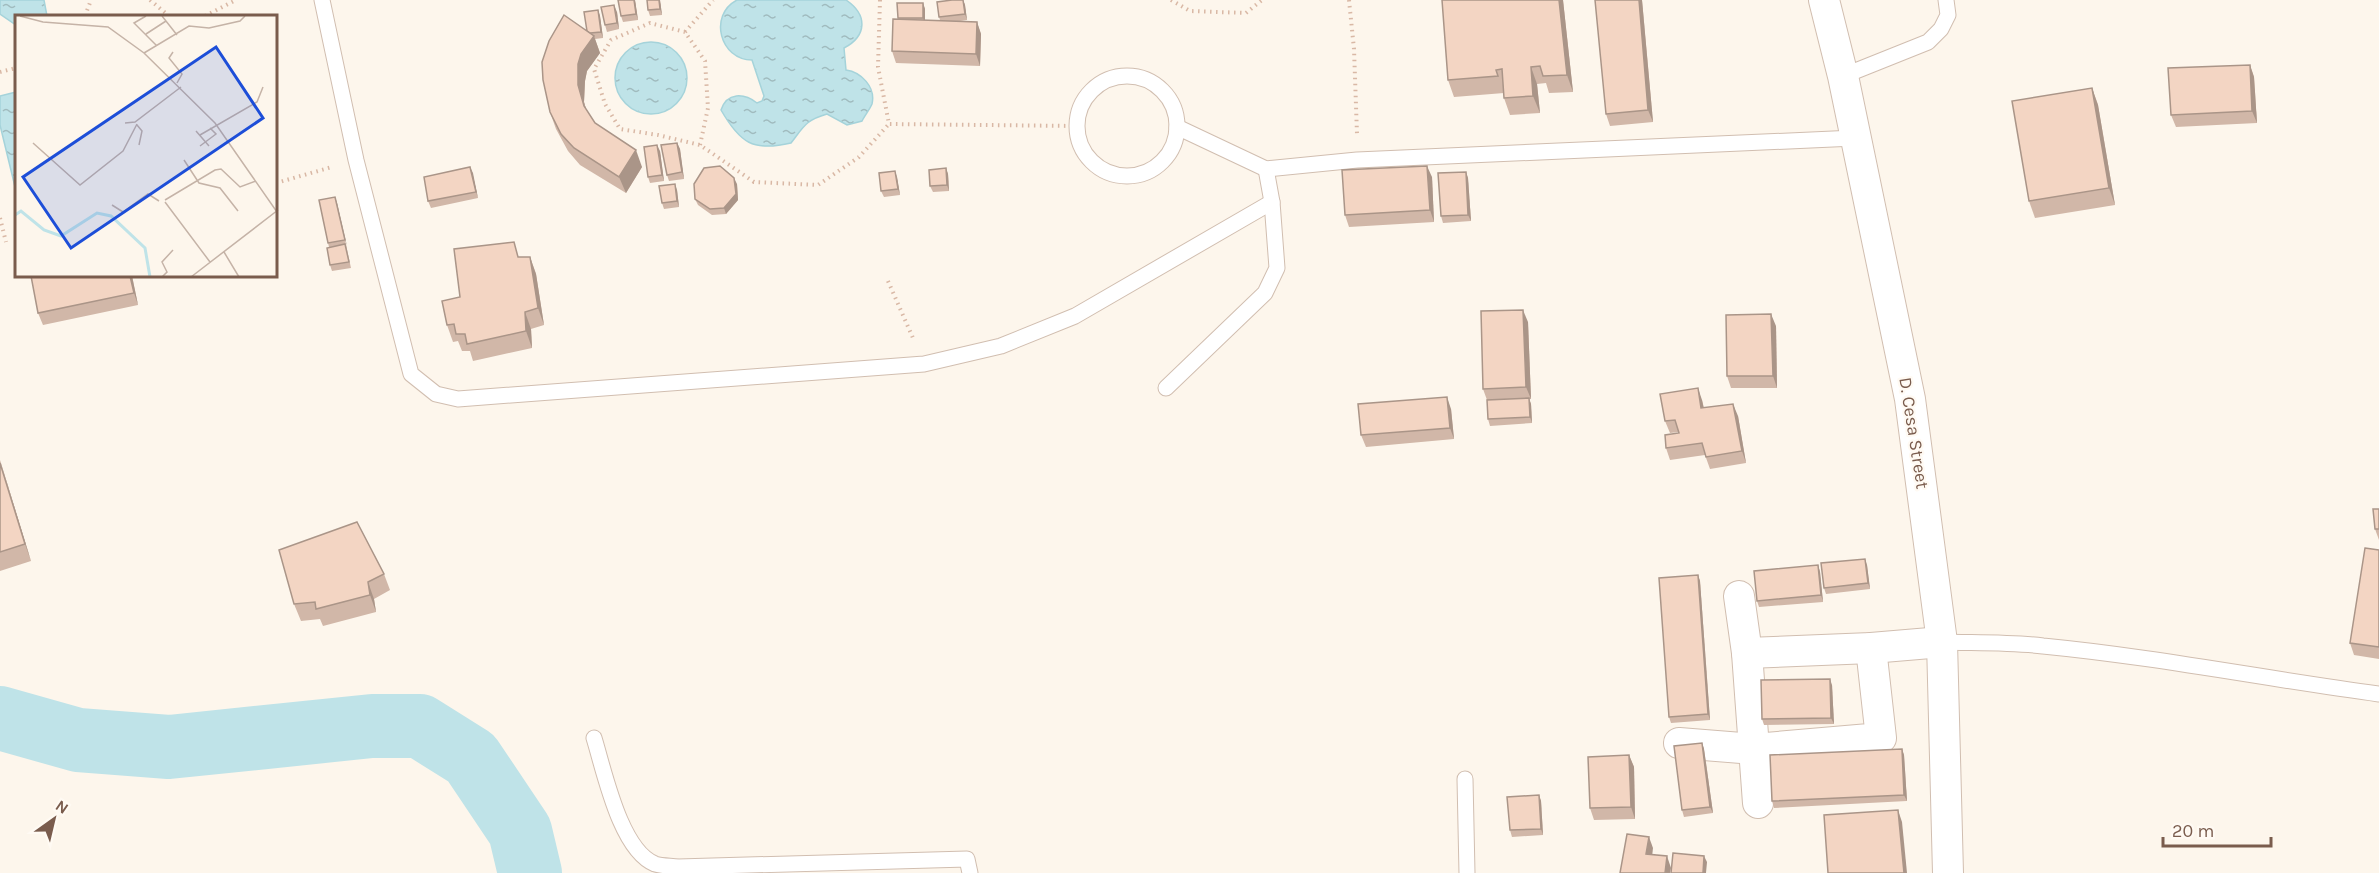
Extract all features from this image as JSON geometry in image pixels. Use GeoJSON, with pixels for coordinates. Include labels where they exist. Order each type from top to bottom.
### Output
{"type":"FeatureCollection","features":[{"type":"Feature","properties":{"kind":"street","name":"D. Cesa Street"},"geometry":{"type":"LineString","coordinates":[[1824,0],[1843,76],[1910,399],[1942,642],[1947,873]]}},
{"type":"Feature","properties":{"kind":"street"},"geometry":{"type":"LineString","coordinates":[[1739,596],[1747,653],[1758,803]]}},
{"type":"Feature","properties":{"kind":"street"},"geometry":{"type":"LineString","coordinates":[[1747,653],[1871,648],[1942,642]]}},
{"type":"Feature","properties":{"kind":"street"},"geometry":{"type":"LineString","coordinates":[[1679,743],[1755,749],[1881,738],[1871,648]]}},
{"type":"Feature","properties":{"kind":"lane"},"geometry":{"type":"LineString","coordinates":[[322,0],[356,160],[411,374],[436,394],[458,399],[924,364],[1001,346],[1075,316],[1272,202]]}},
{"type":"Feature","properties":{"kind":"lane"},"geometry":{"type":"LineString","coordinates":[[1843,76],[1928,42],[1941,29],[1948,15],[1946,0]]}},
{"type":"Feature","properties":{"kind":"lane"},"geometry":{"type":"LineString","coordinates":[[1127,76],[1142,78],[1157,85],[1168,97],[1175,111],[1177,127],[1174,144],[1165,159],[1152,170],[1135,176],[1118,176],[1101,170],[1088,159],[1079,143],[1076,126],[1078,111],[1086,96],[1097,85],[1111,78],[1127,76]]}},
{"type":"Feature","properties":{"kind":"lane"},"geometry":{"type":"LineString","coordinates":[[1177,127],[1266,169],[1358,160],[1855,138]]}},
{"type":"Feature","properties":{"kind":"lane"},"geometry":{"type":"LineString","coordinates":[[1166,388],[1265,293],[1272,281],[1277,268],[1272,202],[1266,169]]}},
{"type":"Feature","properties":{"kind":"lane"},"geometry":{"type":"LineString","coordinates":[[1942,642],[2040,645],[2119,654],[2287,682],[2379,694]]}},
{"type":"Feature","properties":{"kind":"lane"},"geometry":{"type":"LineString","coordinates":[[594,738],[620,823],[640,853],[655,864],[678,867],[967,859],[970,873]]}},
{"type":"Feature","properties":{"kind":"lane"},"geometry":{"type":"LineString","coordinates":[[1466,779],[1467,873]]}},
{"type":"Feature","properties":{"kind":"path"},"geometry":{"type":"LineString","coordinates":[[85,15],[91,0]]}},
{"type":"Feature","properties":{"kind":"path"},"geometry":{"type":"LineString","coordinates":[[150,0],[168,15]]}},
{"type":"Feature","properties":{"kind":"path"},"geometry":{"type":"LineString","coordinates":[[207,15],[236,0]]}},
{"type":"Feature","properties":{"kind":"path"},"geometry":{"type":"LineString","coordinates":[[685,32],[713,0]]}},
{"type":"Feature","properties":{"kind":"path"},"geometry":{"type":"LineString","coordinates":[[880,0],[878,67],[888,124]]}},
{"type":"Feature","properties":{"kind":"path"},"geometry":{"type":"LineString","coordinates":[[1171,0],[1190,11],[1246,13],[1262,0]]}},
{"type":"Feature","properties":{"kind":"path"},"geometry":{"type":"LineString","coordinates":[[1349,0],[1354,49],[1358,160]]}},
{"type":"Feature","properties":{"kind":"path"},"geometry":{"type":"LineString","coordinates":[[700,145],[708,108],[705,61],[685,32],[650,23],[611,40],[594,69],[605,104],[620,129],[700,145],[754,182],[818,185],[859,157],[888,124],[1076,126]]}},
{"type":"Feature","properties":{"kind":"path"},"geometry":{"type":"LineString","coordinates":[[0,72],[15,68]]}},
{"type":"Feature","properties":{"kind":"path"},"geometry":{"type":"LineString","coordinates":[[278,182],[356,160]]}},
{"type":"Feature","properties":{"kind":"path"},"geometry":{"type":"LineString","coordinates":[[0,218],[6,242]]}},
{"type":"Feature","properties":{"kind":"path"},"geometry":{"type":"LineString","coordinates":[[888,281],[924,364]]}},
{"type":"Feature","properties":{"kind":"water"},"geometry":{"type":"Polygon","coordinates":[[[0,0],[44,0],[47,15],[15,15],[15,24],[0,14],[0,0]]]}},
{"type":"Feature","properties":{"kind":"water"},"geometry":{"type":"Polygon","coordinates":[[[737,0],[846,0],[853,6],[858,12],[862,25],[857,38],[844,48],[846,70],[852,71],[866,81],[873,98],[862,121],[847,125],[827,114],[806,124],[791,143],[778,146],[757,145],[741,137],[721,110],[724,104],[736,96],[747,97],[757,103],[762,101],[764,96],[752,60],[732,53],[722,36],[723,16],[728,7],[737,0]]]}},
{"type":"Feature","properties":{"kind":"water"},"geometry":{"type":"Polygon","coordinates":[[[651,42],[671,48],[681,58],[687,78],[681,98],[671,108],[651,114],[631,108],[621,98],[615,78],[621,58],[631,48],[651,42]]]}},
{"type":"Feature","properties":{"kind":"water"},"geometry":{"type":"Polygon","coordinates":[[[15,92],[15,187],[0,125],[0,96],[15,92]]]}},
{"type":"Feature","properties":{"kind":"building"},"geometry":{"type":"Polygon","coordinates":[[[618,0],[634,0],[636,14],[621,16],[618,0]]]}},
{"type":"Feature","properties":{"kind":"building"},"geometry":{"type":"Polygon","coordinates":[[[647,0],[659,0],[660,9],[648,10],[647,0]]]}},
{"type":"Feature","properties":{"kind":"building"},"geometry":{"type":"Polygon","coordinates":[[[963,0],[965,14],[939,17],[937,2],[963,0]]]}},
{"type":"Feature","properties":{"kind":"building"},"geometry":{"type":"Polygon","coordinates":[[[1442,0],[1559,0],[1567,75],[1543,76],[1540,66],[1531,67],[1533,96],[1504,98],[1502,69],[1496,70],[1498,76],[1448,80],[1442,0]]]}},
{"type":"Feature","properties":{"kind":"building"},"geometry":{"type":"Polygon","coordinates":[[[1595,0],[1639,0],[1648,110],[1606,114],[1595,0]]]}},
{"type":"Feature","properties":{"kind":"building"},"geometry":{"type":"Polygon","coordinates":[[[897,3],[923,3],[923,18],[898,18],[897,3]]]}},
{"type":"Feature","properties":{"kind":"building"},"geometry":{"type":"Polygon","coordinates":[[[614,5],[617,23],[605,25],[601,7],[614,5]]]}},
{"type":"Feature","properties":{"kind":"building"},"geometry":{"type":"Polygon","coordinates":[[[598,10],[601,32],[590,33],[587,31],[584,12],[598,10]]]}},
{"type":"Feature","properties":{"kind":"building"},"geometry":{"type":"Polygon","coordinates":[[[564,15],[594,36],[581,54],[578,64],[578,85],[584,106],[595,123],[636,150],[619,177],[574,148],[561,134],[550,112],[543,80],[542,62],[549,41],[564,15]]]}},
{"type":"Feature","properties":{"kind":"building"},"geometry":{"type":"Polygon","coordinates":[[[893,19],[977,22],[976,54],[892,51],[893,19]]]}},
{"type":"Feature","properties":{"kind":"building"},"geometry":{"type":"Polygon","coordinates":[[[2250,65],[2252,111],[2171,115],[2168,68],[2250,65]]]}},
{"type":"Feature","properties":{"kind":"building"},"geometry":{"type":"Polygon","coordinates":[[[2092,88],[2109,188],[2029,201],[2012,101],[2092,88]]]}},
{"type":"Feature","properties":{"kind":"building"},"geometry":{"type":"Polygon","coordinates":[[[677,143],[682,172],[667,175],[661,145],[677,143]]]}},
{"type":"Feature","properties":{"kind":"building"},"geometry":{"type":"Polygon","coordinates":[[[657,145],[662,175],[648,177],[644,147],[657,145]]]}},
{"type":"Feature","properties":{"kind":"building"},"geometry":{"type":"Polygon","coordinates":[[[720,166],[734,178],[736,194],[724,208],[710,209],[695,199],[694,184],[704,168],[720,166]]]}},
{"type":"Feature","properties":{"kind":"building"},"geometry":{"type":"Polygon","coordinates":[[[1427,166],[1430,210],[1345,215],[1342,170],[1427,166]]]}},
{"type":"Feature","properties":{"kind":"building"},"geometry":{"type":"Polygon","coordinates":[[[470,167],[476,192],[428,201],[424,177],[470,167]]]}},
{"type":"Feature","properties":{"kind":"building"},"geometry":{"type":"Polygon","coordinates":[[[946,168],[947,185],[930,186],[929,170],[946,168]]]}},
{"type":"Feature","properties":{"kind":"building"},"geometry":{"type":"Polygon","coordinates":[[[895,171],[898,189],[881,191],[879,173],[895,171]]]}},
{"type":"Feature","properties":{"kind":"building"},"geometry":{"type":"Polygon","coordinates":[[[1466,172],[1468,215],[1441,216],[1438,173],[1466,172]]]}},
{"type":"Feature","properties":{"kind":"building"},"geometry":{"type":"Polygon","coordinates":[[[675,184],[677,201],[662,203],[659,186],[675,184]]]}},
{"type":"Feature","properties":{"kind":"building"},"geometry":{"type":"Polygon","coordinates":[[[335,197],[345,240],[328,243],[319,200],[335,197]]]}},
{"type":"Feature","properties":{"kind":"building"},"geometry":{"type":"Polygon","coordinates":[[[514,242],[518,257],[530,257],[538,308],[525,312],[526,331],[467,344],[465,334],[456,334],[454,324],[447,325],[442,301],[460,297],[454,249],[514,242]]]}},
{"type":"Feature","properties":{"kind":"building"},"geometry":{"type":"Polygon","coordinates":[[[345,244],[349,262],[330,265],[327,248],[345,244]]]}},
{"type":"Feature","properties":{"kind":"building"},"geometry":{"type":"Polygon","coordinates":[[[31,278],[130,278],[134,293],[38,313],[31,278]]]}},
{"type":"Feature","properties":{"kind":"building"},"geometry":{"type":"Polygon","coordinates":[[[1523,310],[1526,387],[1483,389],[1481,311],[1523,310]]]}},
{"type":"Feature","properties":{"kind":"building"},"geometry":{"type":"Polygon","coordinates":[[[1771,314],[1773,376],[1727,376],[1726,315],[1771,314]]]}},
{"type":"Feature","properties":{"kind":"building"},"geometry":{"type":"Polygon","coordinates":[[[1698,388],[1701,408],[1733,404],[1742,451],[1706,457],[1702,443],[1666,448],[1665,435],[1679,433],[1675,420],[1665,421],[1660,394],[1698,388]]]}},
{"type":"Feature","properties":{"kind":"building"},"geometry":{"type":"Polygon","coordinates":[[[1447,397],[1450,428],[1361,435],[1358,404],[1447,397]]]}},
{"type":"Feature","properties":{"kind":"building"},"geometry":{"type":"Polygon","coordinates":[[[1529,398],[1530,417],[1488,419],[1487,400],[1529,398]]]}},
{"type":"Feature","properties":{"kind":"building"},"geometry":{"type":"Polygon","coordinates":[[[0,463],[25,544],[0,552],[0,463]]]}},
{"type":"Feature","properties":{"kind":"building"},"geometry":{"type":"Polygon","coordinates":[[[2373,509],[2379,509],[2379,529],[2375,529],[2373,509]]]}},
{"type":"Feature","properties":{"kind":"building"},"geometry":{"type":"Polygon","coordinates":[[[357,522],[384,574],[368,582],[370,595],[316,609],[315,602],[294,604],[279,550],[357,522]]]}},
{"type":"Feature","properties":{"kind":"building"},"geometry":{"type":"Polygon","coordinates":[[[2365,548],[2379,550],[2379,647],[2350,643],[2365,548]]]}},
{"type":"Feature","properties":{"kind":"building"},"geometry":{"type":"Polygon","coordinates":[[[1865,559],[1868,583],[1824,588],[1821,563],[1865,559]]]}},
{"type":"Feature","properties":{"kind":"building"},"geometry":{"type":"Polygon","coordinates":[[[1818,565],[1821,595],[1757,601],[1754,571],[1818,565]]]}},
{"type":"Feature","properties":{"kind":"building"},"geometry":{"type":"Polygon","coordinates":[[[1698,575],[1708,714],[1669,717],[1659,578],[1698,575]]]}},
{"type":"Feature","properties":{"kind":"building"},"geometry":{"type":"Polygon","coordinates":[[[1830,679],[1831,718],[1762,719],[1761,680],[1830,679]]]}},
{"type":"Feature","properties":{"kind":"building"},"geometry":{"type":"Polygon","coordinates":[[[1702,743],[1710,807],[1682,810],[1674,746],[1702,743]]]}},
{"type":"Feature","properties":{"kind":"building"},"geometry":{"type":"Polygon","coordinates":[[[1902,749],[1904,795],[1772,801],[1770,755],[1902,749]]]}},
{"type":"Feature","properties":{"kind":"building"},"geometry":{"type":"Polygon","coordinates":[[[1629,755],[1631,807],[1590,808],[1588,757],[1629,755]]]}},
{"type":"Feature","properties":{"kind":"building"},"geometry":{"type":"Polygon","coordinates":[[[1539,795],[1541,829],[1510,830],[1507,797],[1539,795]]]}},
{"type":"Feature","properties":{"kind":"building"},"geometry":{"type":"Polygon","coordinates":[[[1898,810],[1904,873],[1828,873],[1824,815],[1898,810]]]}},
{"type":"Feature","properties":{"kind":"building"},"geometry":{"type":"Polygon","coordinates":[[[1627,834],[1649,837],[1646,854],[1667,856],[1665,873],[1620,873],[1627,834]]]}},
{"type":"Feature","properties":{"kind":"building"},"geometry":{"type":"Polygon","coordinates":[[[1673,853],[1704,856],[1703,873],[1671,873],[1673,853]]]}},
{"type":"Feature","properties":{"kind":"waterway"},"geometry":{"type":"LineString","coordinates":[[0,718],[78,740],[169,747],[372,726],[420,726],[471,758],[520,831],[530,873]]}}]}
